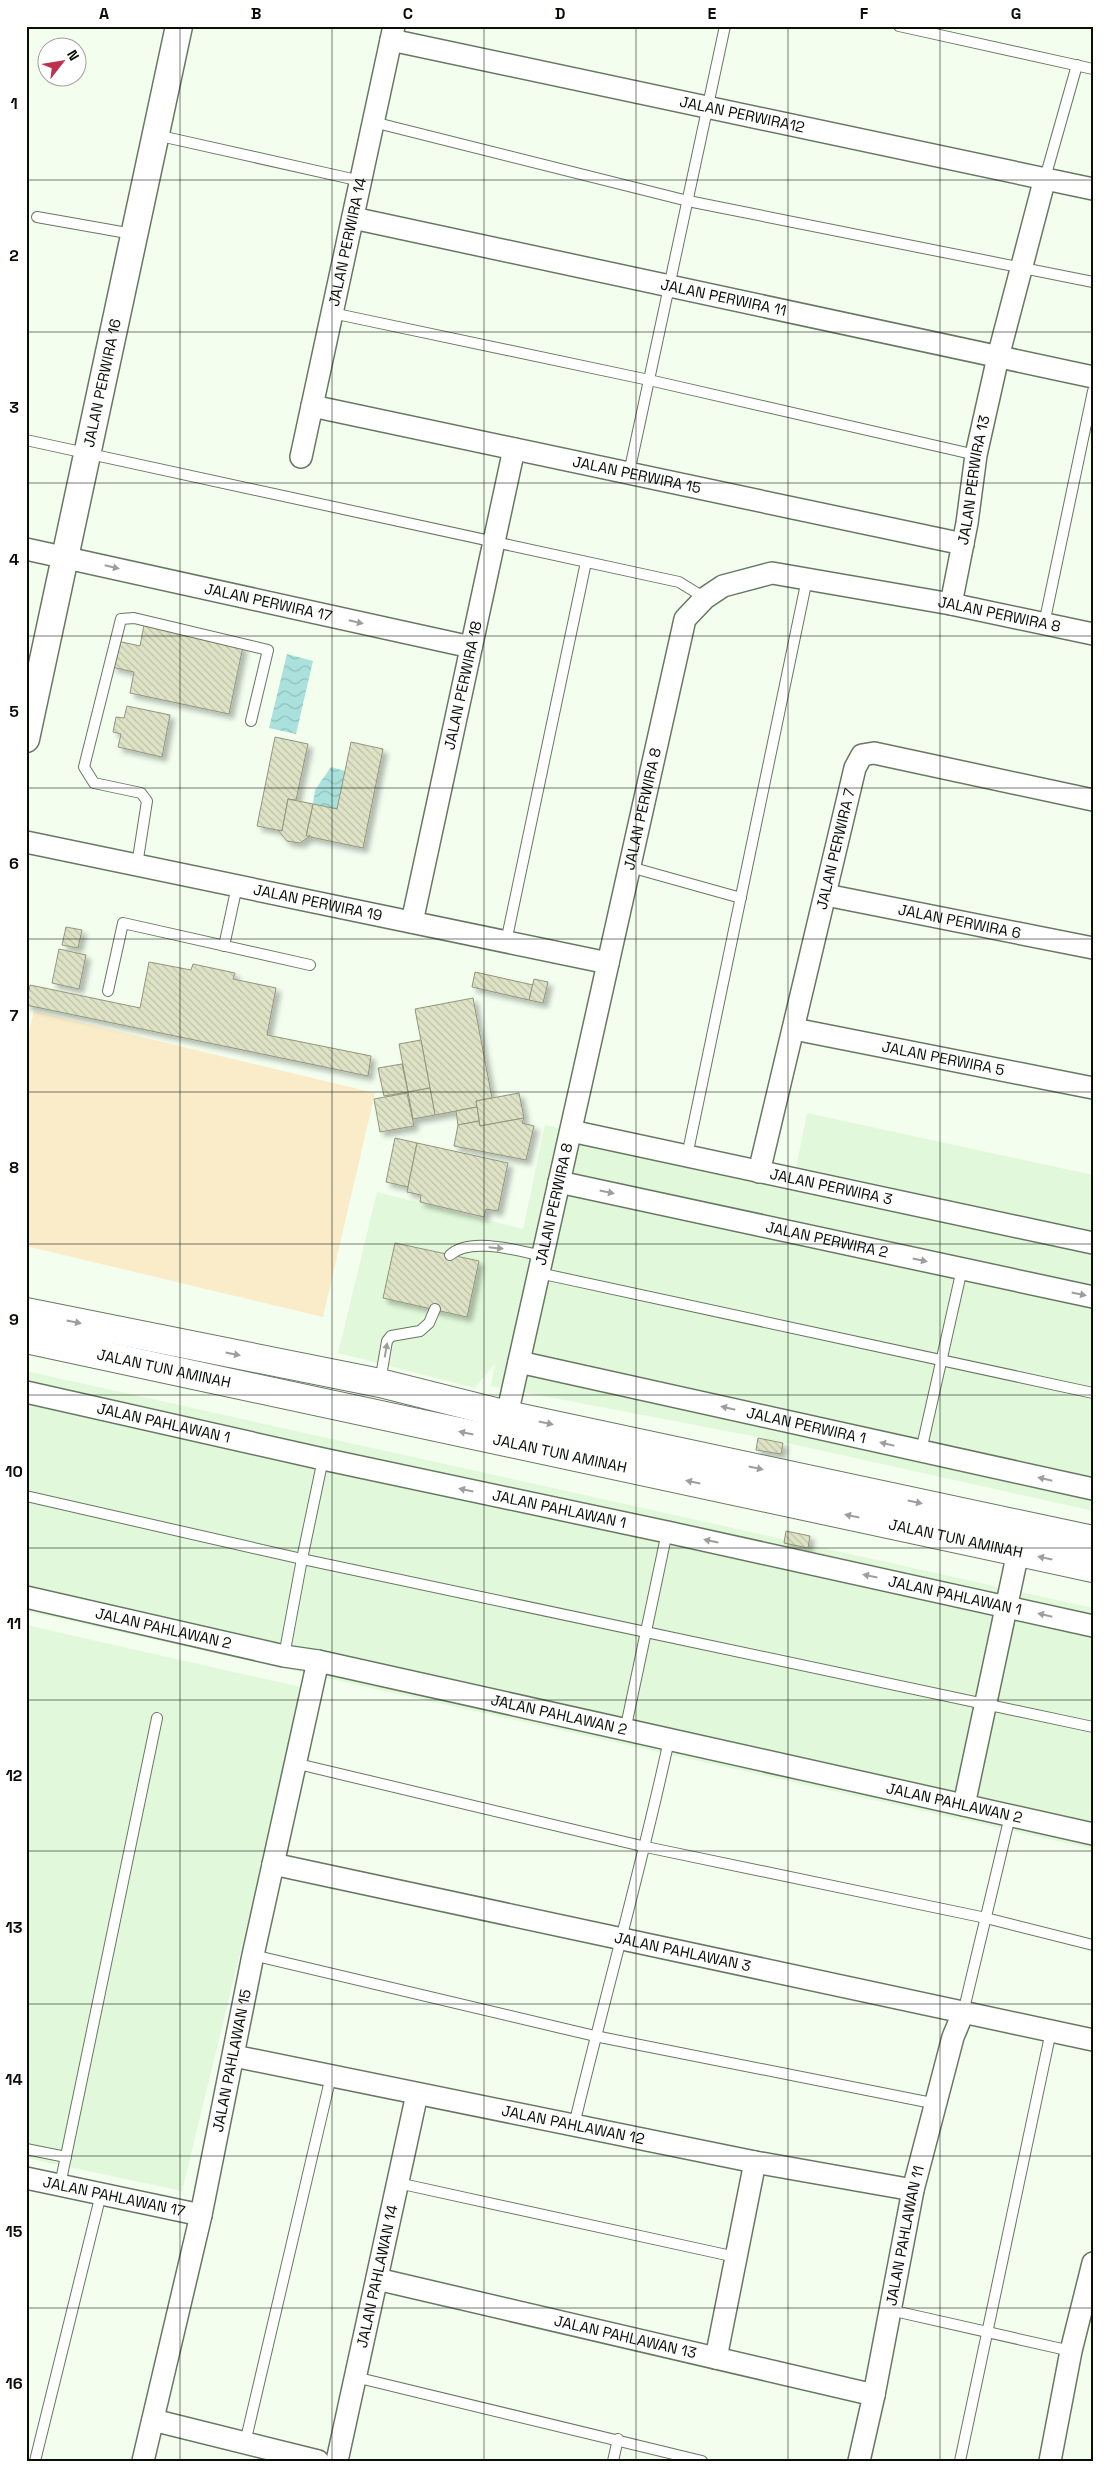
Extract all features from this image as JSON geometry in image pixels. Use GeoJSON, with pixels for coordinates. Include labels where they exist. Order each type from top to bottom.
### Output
{"type":"FeatureCollection","features":[{"type":"Feature","properties":{"kind":"main road","name":"JALAN TUN AMINAH"},"geometry":{"type":"LineString","coordinates":[[26,1312],[380,1383],[507,1415],[1093,1540]]}},
{"type":"Feature","properties":{"kind":"main road","name":"JALAN TUN AMINAH"},"geometry":{"type":"LineString","coordinates":[[26,1339],[1093,1568]]}},
{"type":"Feature","properties":{"kind":"street","name":"JALAN PERWIRA 16"},"geometry":{"type":"LineString","coordinates":[[26,739],[179,26]]}},
{"type":"Feature","properties":{"kind":"street","name":"JALAN PERWIRA12"},"geometry":{"type":"LineString","coordinates":[[392,33],[708,107],[1093,188]]}},
{"type":"Feature","properties":{"kind":"street","name":"JALAN PERWIRA 14"},"geometry":{"type":"LineString","coordinates":[[301,457],[392,33]]}},
{"type":"Feature","properties":{"kind":"street","name":"JALAN PERWIRA 13"},"geometry":{"type":"LineString","coordinates":[[951,604],[963,544],[976,455],[998,357],[1045,178]]}},
{"type":"Feature","properties":{"kind":"street","name":"JALAN PERWIRA 11"},"geometry":{"type":"LineString","coordinates":[[353,218],[1093,377]]}},
{"type":"Feature","properties":{"kind":"street","name":"JALAN PERWIRA 15"},"geometry":{"type":"LineString","coordinates":[[312,406],[963,544]]}},
{"type":"Feature","properties":{"kind":"street","name":"JALAN PERWIRA 18"},"geometry":{"type":"LineString","coordinates":[[412,922],[514,449]]}},
{"type":"Feature","properties":{"kind":"street","name":"JALAN PERWIRA 17"},"geometry":{"type":"LineString","coordinates":[[26,549],[471,647]]}},
{"type":"Feature","properties":{"kind":"street","name":"JALAN PERWIRA 8"},"geometry":{"type":"LineString","coordinates":[[507,1415],[685,619],[706,598],[723,586],[772,573],[951,604],[1093,634]]}},
{"type":"Feature","properties":{"kind":"street","name":"JALAN PERWIRA 7"},"geometry":{"type":"LineString","coordinates":[[759,1172],[855,768],[862,756],[874,754],[1093,800]]}},
{"type":"Feature","properties":{"kind":"street","name":"JALAN PERWIRA 19"},"geometry":{"type":"LineString","coordinates":[[26,842],[608,963]]}},
{"type":"Feature","properties":{"kind":"street","name":"JALAN PERWIRA 6"},"geometry":{"type":"LineString","coordinates":[[826,895],[1093,948]]}},
{"type":"Feature","properties":{"kind":"street","name":"JALAN PERWIRA 5"},"geometry":{"type":"LineString","coordinates":[[794,1029],[1093,1088]]}},
{"type":"Feature","properties":{"kind":"street","name":"JALAN PERWIRA 3"},"geometry":{"type":"LineString","coordinates":[[570,1132],[1093,1243]]}},
{"type":"Feature","properties":{"kind":"street","name":"JALAN PERWIRA 2"},"geometry":{"type":"LineString","coordinates":[[559,1182],[1093,1297]]}},
{"type":"Feature","properties":{"kind":"street","name":"JALAN PERWIRA 1"},"geometry":{"type":"LineString","coordinates":[[519,1362],[1093,1489]]}},
{"type":"Feature","properties":{"kind":"street","name":"JALAN PAHLAWAN 1"},"geometry":{"type":"LineString","coordinates":[[26,1392],[323,1460],[667,1532],[1093,1626]]}},
{"type":"Feature","properties":{"kind":"street"},"geometry":{"type":"LineString","coordinates":[[964,1805],[984,1702],[1018,1552]]}},
{"type":"Feature","properties":{"kind":"street","name":"JALAN PAHLAWAN 2"},"geometry":{"type":"LineString","coordinates":[[26,1596],[284,1656],[1093,1834]]}},
{"type":"Feature","properties":{"kind":"street","name":"JALAN PAHLAWAN 15"},"geometry":{"type":"LineString","coordinates":[[143,2461],[201,2215],[253,1955],[294,1763],[318,1662]]}},
{"type":"Feature","properties":{"kind":"street","name":"JALAN PAHLAWAN 3"},"geometry":{"type":"LineString","coordinates":[[273,1864],[1093,2040]]}},
{"type":"Feature","properties":{"kind":"street","name":"JALAN PAHLAWAN 11"},"geometry":{"type":"LineString","coordinates":[[859,2461],[874,2395],[913,2190],[937,2104],[953,2036],[963,2013]]}},
{"type":"Feature","properties":{"kind":"street","name":"JALAN PAHLAWAN 12"},"geometry":{"type":"LineString","coordinates":[[234,2056],[755,2162],[913,2190]]}},
{"type":"Feature","properties":{"kind":"street","name":"JALAN PAHLAWAN 14"},"geometry":{"type":"LineString","coordinates":[[337,2461],[418,2094]]}},
{"type":"Feature","properties":{"kind":"street"},"geometry":{"type":"LineString","coordinates":[[716,2358],[755,2162]]}},
{"type":"Feature","properties":{"kind":"street","name":"JALAN PAHLAWAN 17"},"geometry":{"type":"LineString","coordinates":[[26,2178],[201,2215]]}},
{"type":"Feature","properties":{"kind":"street"},"geometry":{"type":"LineString","coordinates":[[1050,2461],[1072,2351],[1093,2263]]}},
{"type":"Feature","properties":{"kind":"street","name":"JALAN PAHLAWAN 13"},"geometry":{"type":"LineString","coordinates":[[377,2280],[874,2395]]}},
{"type":"Feature","properties":{"kind":"street"},"geometry":{"type":"LineString","coordinates":[[153,2420],[318,2461]]}},
{"type":"Feature","properties":{"kind":"lane"},"geometry":{"type":"LineString","coordinates":[[629,473],[725,26]]}},
{"type":"Feature","properties":{"kind":"lane"},"geometry":{"type":"LineString","coordinates":[[899,26],[1093,69]]}},
{"type":"Feature","properties":{"kind":"lane"},"geometry":{"type":"LineString","coordinates":[[1045,178],[1076,65]]}},
{"type":"Feature","properties":{"kind":"lane"},"geometry":{"type":"LineString","coordinates":[[374,122],[688,201],[1093,282]]}},
{"type":"Feature","properties":{"kind":"lane"},"geometry":{"type":"LineString","coordinates":[[156,135],[361,181]]}},
{"type":"Feature","properties":{"kind":"lane"},"geometry":{"type":"LineString","coordinates":[[37,217],[134,234]]}},
{"type":"Feature","properties":{"kind":"lane"},"geometry":{"type":"LineString","coordinates":[[332,313],[649,380],[976,455]]}},
{"type":"Feature","properties":{"kind":"lane"},"geometry":{"type":"LineString","coordinates":[[1044,624],[1093,391]]}},
{"type":"Feature","properties":{"kind":"lane"},"geometry":{"type":"LineString","coordinates":[[26,440],[679,582],[706,598]]}},
{"type":"Feature","properties":{"kind":"lane"},"geometry":{"type":"LineString","coordinates":[[506,942],[586,562]]}},
{"type":"Feature","properties":{"kind":"lane"},"geometry":{"type":"LineString","coordinates":[[687,1156],[807,579]]}},
{"type":"Feature","properties":{"kind":"lane"},"geometry":{"type":"LineString","coordinates":[[137,865],[148,800],[141,793],[94,783],[84,767],[121,619],[134,618],[268,650],[251,721]]}},
{"type":"Feature","properties":{"kind":"lane"},"geometry":{"type":"LineString","coordinates":[[630,867],[741,898]]}},
{"type":"Feature","properties":{"kind":"lane"},"geometry":{"type":"LineString","coordinates":[[224,946],[237,886]]}},
{"type":"Feature","properties":{"kind":"lane"},"geometry":{"type":"LineString","coordinates":[[108,991],[123,923],[310,965]]}},
{"type":"Feature","properties":{"kind":"lane"},"geometry":{"type":"LineString","coordinates":[[450,1255],[456,1250],[479,1246],[541,1265],[941,1360],[1093,1393]]}},
{"type":"Feature","properties":{"kind":"lane"},"geometry":{"type":"LineString","coordinates":[[921,1451],[962,1269]]}},
{"type":"Feature","properties":{"kind":"lane"},"geometry":{"type":"LineString","coordinates":[[380,1383],[387,1341],[391,1336],[420,1331],[429,1323],[435,1309]]}},
{"type":"Feature","properties":{"kind":"lane"},"geometry":{"type":"LineString","coordinates":[[284,1656],[323,1460]]}},
{"type":"Feature","properties":{"kind":"lane"},"geometry":{"type":"LineString","coordinates":[[26,1496],[302,1559],[984,1702],[1093,1727]]}},
{"type":"Feature","properties":{"kind":"lane"},"geometry":{"type":"LineString","coordinates":[[625,1731],[667,1532]]}},
{"type":"Feature","properties":{"kind":"lane"},"geometry":{"type":"LineString","coordinates":[[60,2185],[157,1718]]}},
{"type":"Feature","properties":{"kind":"lane"},"geometry":{"type":"LineString","coordinates":[[574,2125],[595,2036],[646,1847],[670,1740]]}},
{"type":"Feature","properties":{"kind":"lane"},"geometry":{"type":"LineString","coordinates":[[294,1763],[646,1847],[986,1918],[1093,1945]]}},
{"type":"Feature","properties":{"kind":"lane"},"geometry":{"type":"LineString","coordinates":[[963,2013],[1010,1816]]}},
{"type":"Feature","properties":{"kind":"lane"},"geometry":{"type":"LineString","coordinates":[[253,1955],[595,2036],[937,2104]]}},
{"type":"Feature","properties":{"kind":"lane"},"geometry":{"type":"LineString","coordinates":[[960,2461],[1051,2031]]}},
{"type":"Feature","properties":{"kind":"lane"},"geometry":{"type":"LineString","coordinates":[[245,2443],[331,2076]]}},
{"type":"Feature","properties":{"kind":"lane"},"geometry":{"type":"LineString","coordinates":[[26,2149],[66,2157]]}},
{"type":"Feature","properties":{"kind":"lane"},"geometry":{"type":"LineString","coordinates":[[398,2183],[736,2257]]}},
{"type":"Feature","properties":{"kind":"lane"},"geometry":{"type":"LineString","coordinates":[[35,2461],[102,2194]]}},
{"type":"Feature","properties":{"kind":"lane"},"geometry":{"type":"LineString","coordinates":[[890,2310],[1072,2351]]}},
{"type":"Feature","properties":{"kind":"lane"},"geometry":{"type":"LineString","coordinates":[[355,2377],[618,2439],[702,2461]]}},
{"type":"Feature","properties":{"kind":"lane"},"geometry":{"type":"LineString","coordinates":[[613,2461],[618,2439]]}},
{"type":"Feature","properties":{"kind":"shaded area"},"geometry":{"type":"Polygon","coordinates":[[[34,1011],[375,1093],[323,1317],[26,1246],[26,1043],[34,1011]]]}},
{"type":"Feature","properties":{"kind":"shaded area"},"geometry":{"type":"Polygon","coordinates":[[[807,1113],[1093,1175],[1093,1511],[783,1442],[491,1386],[495,1363],[475,1388],[338,1353],[377,1192],[523,1229],[545,1125],[794,1178],[807,1113]]]}},
{"type":"Feature","properties":{"kind":"shaded area"},"geometry":{"type":"Polygon","coordinates":[[[26,1371],[1093,1608],[1093,1849],[26,1611],[26,1371]]]}},
{"type":"Feature","properties":{"kind":"shaded area"},"geometry":{"type":"Polygon","coordinates":[[[26,1625],[305,1688],[182,2191],[26,2158],[26,1625]]]}},
{"type":"Feature","properties":{"kind":"water"},"geometry":{"type":"Polygon","coordinates":[[[287,654],[313,661],[296,734],[269,728],[287,654]]]}},
{"type":"Feature","properties":{"kind":"water"},"geometry":{"type":"Polygon","coordinates":[[[331,767],[345,771],[337,809],[313,804],[315,790],[331,767]]]}},
{"type":"Feature","properties":{"kind":"building"},"geometry":{"type":"Polygon","coordinates":[[[144,625],[243,646],[229,714],[130,693],[134,672],[112,667],[117,641],[140,646],[144,625]]]}},
{"type":"Feature","properties":{"kind":"building"},"geometry":{"type":"Polygon","coordinates":[[[127,706],[170,715],[162,757],[118,747],[121,734],[113,732],[116,717],[124,718],[127,706]]]}},
{"type":"Feature","properties":{"kind":"building"},"geometry":{"type":"Polygon","coordinates":[[[275,737],[308,744],[296,800],[288,799],[282,831],[257,826],[275,737]]]}},
{"type":"Feature","properties":{"kind":"building"},"geometry":{"type":"Polygon","coordinates":[[[351,742],[383,749],[363,848],[306,836],[313,804],[337,809],[351,742]]]}},
{"type":"Feature","properties":{"kind":"building"},"geometry":{"type":"Polygon","coordinates":[[[288,799],[313,804],[306,836],[310,836],[300,843],[287,841],[278,830],[282,831],[288,799]]]}},
{"type":"Feature","properties":{"kind":"building"},"geometry":{"type":"Polygon","coordinates":[[[66,927],[82,930],[78,948],[62,945],[66,927]]]}},
{"type":"Feature","properties":{"kind":"building"},"geometry":{"type":"Polygon","coordinates":[[[59,949],[86,955],[79,989],[52,983],[59,949]]]}},
{"type":"Feature","properties":{"kind":"building"},"geometry":{"type":"Polygon","coordinates":[[[149,962],[191,970],[193,964],[235,973],[233,979],[276,988],[267,1035],[371,1056],[368,1076],[26,1005],[30,985],[140,1008],[149,962]]]}},
{"type":"Feature","properties":{"kind":"building"},"geometry":{"type":"Polygon","coordinates":[[[475,972],[533,985],[529,1000],[472,987],[475,972]]]}},
{"type":"Feature","properties":{"kind":"building"},"geometry":{"type":"Polygon","coordinates":[[[534,979],[548,982],[543,1003],[529,1000],[534,979]]]}},
{"type":"Feature","properties":{"kind":"building"},"geometry":{"type":"Polygon","coordinates":[[[473,998],[492,1098],[476,1101],[477,1107],[435,1115],[415,1009],[473,998]]]}},
{"type":"Feature","properties":{"kind":"building"},"geometry":{"type":"Polygon","coordinates":[[[421,1040],[430,1088],[408,1092],[399,1044],[421,1040]]]}},
{"type":"Feature","properties":{"kind":"building"},"geometry":{"type":"Polygon","coordinates":[[[402,1064],[408,1092],[384,1096],[378,1068],[402,1064]]]}},
{"type":"Feature","properties":{"kind":"building"},"geometry":{"type":"Polygon","coordinates":[[[430,1088],[435,1115],[413,1119],[408,1092],[430,1088]]]}},
{"type":"Feature","properties":{"kind":"building"},"geometry":{"type":"Polygon","coordinates":[[[407,1093],[414,1126],[380,1132],[374,1099],[407,1093]]]}},
{"type":"Feature","properties":{"kind":"building"},"geometry":{"type":"Polygon","coordinates":[[[519,1093],[524,1118],[480,1126],[476,1101],[519,1093]]]}},
{"type":"Feature","properties":{"kind":"building"},"geometry":{"type":"Polygon","coordinates":[[[477,1107],[479,1121],[458,1125],[456,1111],[477,1107]]]}},
{"type":"Feature","properties":{"kind":"building"},"geometry":{"type":"Polygon","coordinates":[[[524,1118],[522,1123],[534,1126],[526,1160],[454,1146],[458,1125],[479,1121],[480,1126],[524,1118]]]}},
{"type":"Feature","properties":{"kind":"building"},"geometry":{"type":"Polygon","coordinates":[[[395,1138],[417,1143],[408,1187],[386,1182],[395,1138]]]}},
{"type":"Feature","properties":{"kind":"building"},"geometry":{"type":"Polygon","coordinates":[[[417,1143],[508,1163],[498,1211],[486,1209],[484,1217],[420,1202],[421,1195],[407,1192],[417,1143]]]}},
{"type":"Feature","properties":{"kind":"building"},"geometry":{"type":"Polygon","coordinates":[[[395,1243],[479,1261],[467,1317],[383,1298],[395,1243]]]}},
{"type":"Feature","properties":{"kind":"building"},"geometry":{"type":"Polygon","coordinates":[[[758,1438],[783,1443],[781,1454],[756,1450],[758,1438]]]}},
{"type":"Feature","properties":{"kind":"building"},"geometry":{"type":"Polygon","coordinates":[[[786,1531],[810,1536],[808,1548],[784,1543],[786,1531]]]}}]}
